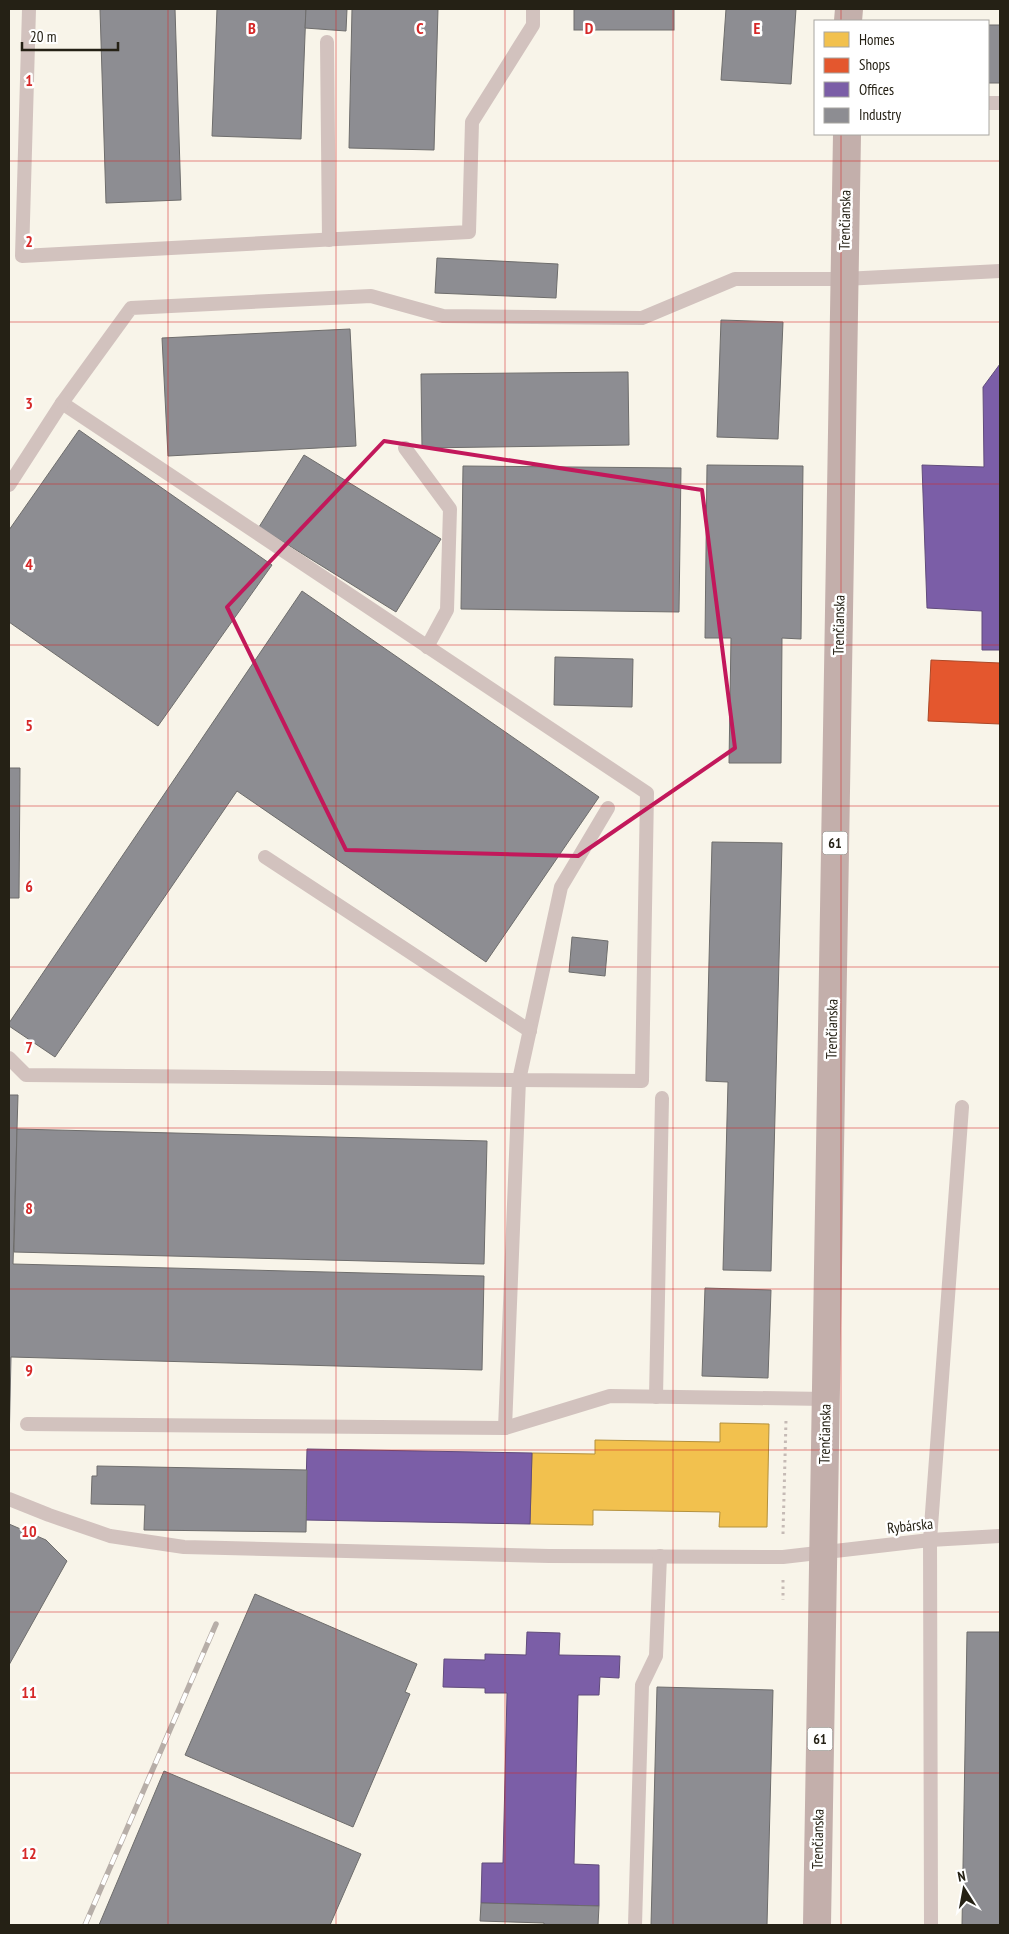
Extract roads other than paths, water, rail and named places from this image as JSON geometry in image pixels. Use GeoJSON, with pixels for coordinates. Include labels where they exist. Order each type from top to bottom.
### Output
{"type":"FeatureCollection","features":[{"type":"Feature","properties":{"kind":"main road","name":"Trenčianska"},"geometry":{"type":"LineString","coordinates":[[817,1925],[847,135]]}},
{"type":"Feature","properties":{"kind":"lane"},"geometry":{"type":"LineString","coordinates":[[29,9],[22,256],[469,232],[472,122],[532,25],[533,9]]}},
{"type":"Feature","properties":{"kind":"lane"},"geometry":{"type":"LineString","coordinates":[[327,42],[329,240]]}},
{"type":"Feature","properties":{"kind":"lane"},"geometry":{"type":"LineString","coordinates":[[9,485],[62,403],[131,308],[371,296],[444,316],[642,318],[735,279],[844,279],[1000,271]]}},
{"type":"Feature","properties":{"kind":"lane"},"geometry":{"type":"LineString","coordinates":[[9,1058],[26,1075],[642,1081],[647,793],[62,403]]}},
{"type":"Feature","properties":{"kind":"lane"},"geometry":{"type":"LineString","coordinates":[[405,448],[450,509],[448,610],[427,647]]}},
{"type":"Feature","properties":{"kind":"lane"},"geometry":{"type":"LineString","coordinates":[[505,1428],[519,1080],[562,887],[608,808]]}},
{"type":"Feature","properties":{"kind":"lane"},"geometry":{"type":"LineString","coordinates":[[265,857],[530,1031]]}},
{"type":"Feature","properties":{"kind":"lane"},"geometry":{"type":"LineString","coordinates":[[656,1397],[662,1098]]}},
{"type":"Feature","properties":{"kind":"lane"},"geometry":{"type":"LineString","coordinates":[[931,1925],[930,1540],[962,1107]]}},
{"type":"Feature","properties":{"kind":"lane"},"geometry":{"type":"LineString","coordinates":[[27,1424],[505,1428],[610,1396],[826,1399]]}},
{"type":"Feature","properties":{"kind":"lane","name":"Rybárska"},"geometry":{"type":"LineString","coordinates":[[9,1499],[110,1536],[184,1547],[549,1556],[783,1556],[930,1540],[1000,1536]]}},
{"type":"Feature","properties":{"kind":"lane"},"geometry":{"type":"LineString","coordinates":[[635,1925],[642,1685],[656,1656],[660,1556]]}},
{"type":"Feature","properties":{"kind":"railway"},"geometry":{"type":"LineString","coordinates":[[85,1925],[216,1624]]}}]}
